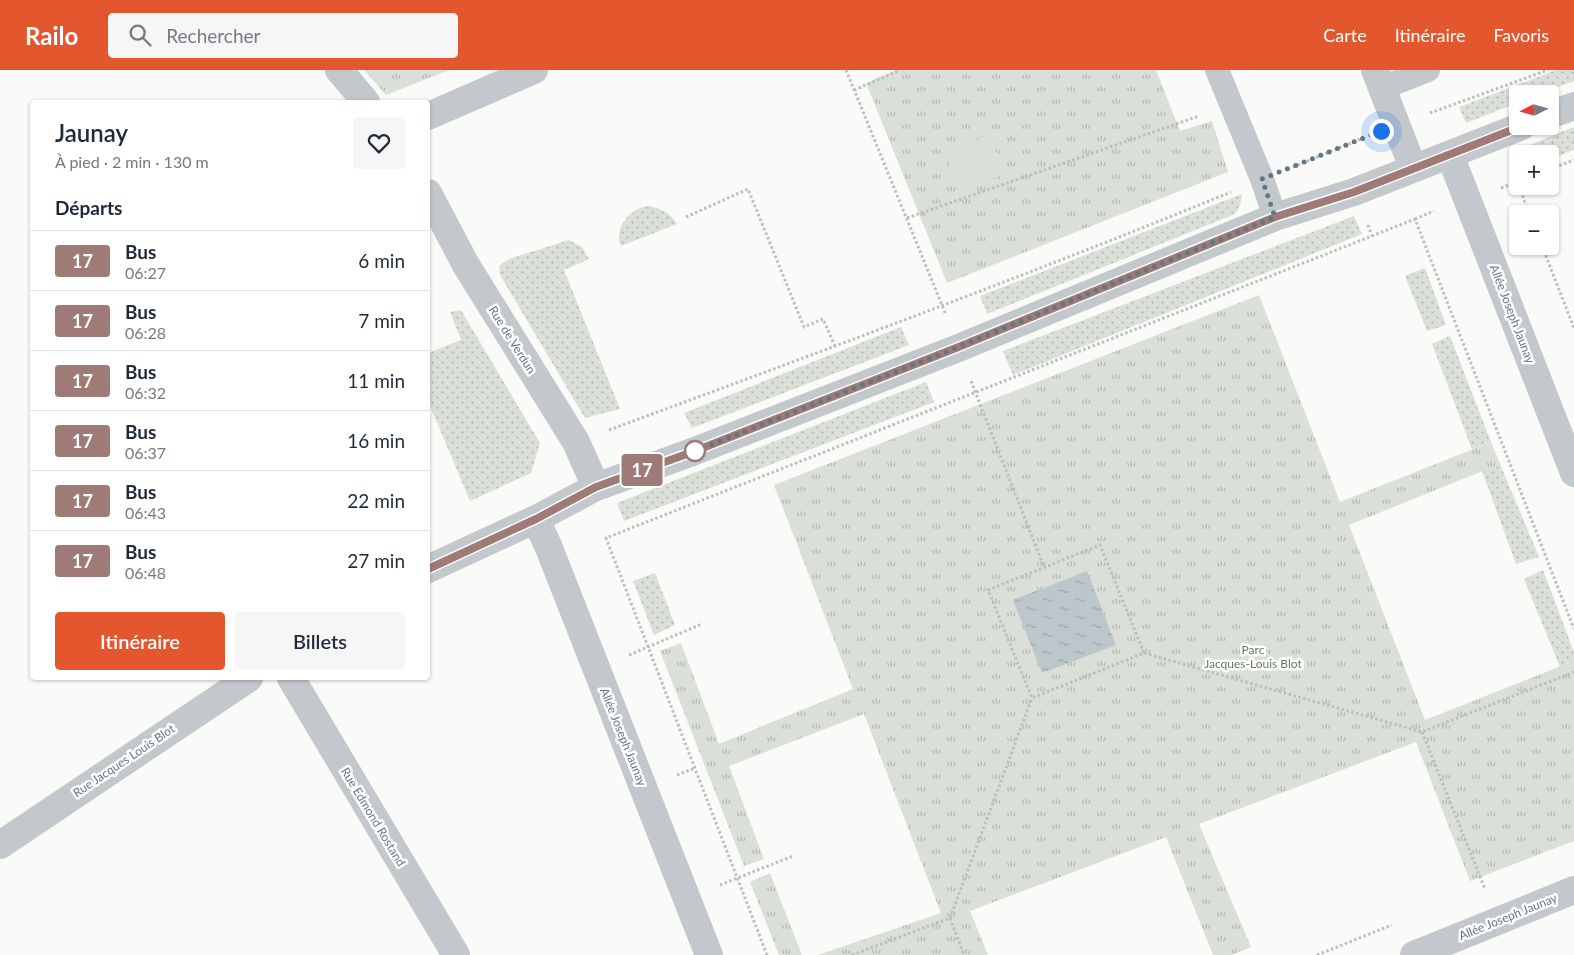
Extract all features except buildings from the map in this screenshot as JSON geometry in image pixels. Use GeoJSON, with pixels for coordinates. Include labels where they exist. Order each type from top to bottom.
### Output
{"type":"FeatureCollection","features":[{"type":"Feature","properties":{"kind":"street"},"geometry":{"type":"LineString","coordinates":[[339,70],[364,100]]}},
{"type":"Feature","properties":{"kind":"street"},"geometry":{"type":"LineString","coordinates":[[430,115],[534,70]]}},
{"type":"Feature","properties":{"kind":"street"},"geometry":{"type":"LineString","coordinates":[[1379,79],[1413,168]]}},
{"type":"Feature","properties":{"kind":"street"},"geometry":{"type":"LineString","coordinates":[[1559,112],[1574,106]]}},
{"type":"Feature","properties":{"kind":"street"},"geometry":{"type":"LineString","coordinates":[[430,567],[536,519],[596,487],[695,451],[947,352],[1275,217],[1354,192],[1509,131]]}},
{"type":"Feature","properties":{"kind":"street","name":"Allée Joseph Jaunay"},"geometry":{"type":"LineString","coordinates":[[1450,155],[1574,473]]}},
{"type":"Feature","properties":{"kind":"street","name":"Rue de Verdun"},"geometry":{"type":"LineString","coordinates":[[430,197],[466,265],[576,442],[596,487]]}},
{"type":"Feature","properties":{"kind":"street","name":"Allée Joseph Jaunay"},"geometry":{"type":"LineString","coordinates":[[536,519],[709,955]]}},
{"type":"Feature","properties":{"kind":"street","name":"Rue Jacques Louis Blot"},"geometry":{"type":"LineString","coordinates":[[0,845],[246,680]]}},
{"type":"Feature","properties":{"kind":"street","name":"Rue Edmond Rostand"},"geometry":{"type":"LineString","coordinates":[[292,680],[456,955]]}},
{"type":"Feature","properties":{"kind":"street","name":"Allée Joseph Jaunay"},"geometry":{"type":"LineString","coordinates":[[1414,955],[1574,890]]}},
{"type":"Feature","properties":{"kind":"lane"},"geometry":{"type":"LineString","coordinates":[[1217,70],[1262,179],[1275,217]]}},
{"type":"Feature","properties":{"kind":"lane"},"geometry":{"type":"LineString","coordinates":[[1379,79],[1428,70]]}},
{"type":"Feature","properties":{"kind":"path"},"geometry":{"type":"LineString","coordinates":[[854,90],[900,70]]}},
{"type":"Feature","properties":{"kind":"path"},"geometry":{"type":"LineString","coordinates":[[576,442],[1092,249],[1396,125],[1548,70]]}},
{"type":"Feature","properties":{"kind":"path"},"geometry":{"type":"LineString","coordinates":[[907,218],[1174,125],[1231,102]]}},
{"type":"Feature","properties":{"kind":"path"},"geometry":{"type":"LineString","coordinates":[[1559,166],[1574,160]]}},
{"type":"Feature","properties":{"kind":"path"},"geometry":{"type":"LineString","coordinates":[[686,217],[748,189],[804,327],[823,319],[835,346]]}},
{"type":"Feature","properties":{"kind":"path"},"geometry":{"type":"LineString","coordinates":[[767,955],[606,538],[1415,219],[1574,629]]}},
{"type":"Feature","properties":{"kind":"path"},"geometry":{"type":"LineString","coordinates":[[1546,255],[1574,328]]}},
{"type":"Feature","properties":{"kind":"path"},"geometry":{"type":"LineString","coordinates":[[964,955],[950,918],[1032,698],[988,590],[1100,545],[1144,653]]}},
{"type":"Feature","properties":{"kind":"path"},"geometry":{"type":"LineString","coordinates":[[597,670],[702,624]]}},
{"type":"Feature","properties":{"kind":"path"},"geometry":{"type":"LineString","coordinates":[[1032,698],[1144,653],[1422,732],[1574,672]]}},
{"type":"Feature","properties":{"kind":"path"},"geometry":{"type":"LineString","coordinates":[[1422,732],[1484,888]]}},
{"type":"Feature","properties":{"kind":"path"},"geometry":{"type":"LineString","coordinates":[[687,898],[794,856]]}},
{"type":"Feature","properties":{"kind":"path"},"geometry":{"type":"LineString","coordinates":[[852,955],[950,918]]}},
{"type":"Feature","properties":{"kind":"green space"},"geometry":{"type":"Polygon","coordinates":[[[364,70],[449,70],[386,95],[364,70]]]}},
{"type":"Feature","properties":{"kind":"green space"},"geometry":{"type":"Polygon","coordinates":[[[897,70],[1156,70],[1180,131],[1212,121],[1228,172],[947,283],[866,83],[897,70]]]}},
{"type":"Feature","properties":{"kind":"green space"},"geometry":{"type":"Polygon","coordinates":[[[1556,70],[1574,70],[1574,81],[1559,87],[1559,85],[1517,85],[1556,70]]]}},
{"type":"Feature","properties":{"kind":"green space"},"geometry":{"type":"Polygon","coordinates":[[[1509,88],[1509,106],[1466,123],[1459,107],[1509,88]]]}},
{"type":"Feature","properties":{"kind":"green space"},"geometry":{"type":"Polygon","coordinates":[[[1574,127],[1574,150],[1559,156],[1559,145],[1529,145],[1554,135],[1559,135],[1559,133],[1574,127]]]}},
{"type":"Feature","properties":{"kind":"green space"},"geometry":{"type":"Polygon","coordinates":[[[989,134],[1005,174],[958,192],[946,155],[989,134]]]}},
{"type":"Feature","properties":{"kind":"green space"},"geometry":{"type":"Polygon","coordinates":[[[1242,194],[1240,205],[1235,214],[987,314],[980,296],[1242,194]]]}},
{"type":"Feature","properties":{"kind":"green space"},"geometry":{"type":"Polygon","coordinates":[[[647,206],[664,211],[677,224],[621,246],[619,233],[621,227],[629,215],[647,206]]]}},
{"type":"Feature","properties":{"kind":"green space"},"geometry":{"type":"Polygon","coordinates":[[[1354,216],[1362,234],[1013,375],[1003,351],[1354,216]]]}},
{"type":"Feature","properties":{"kind":"green space"},"geometry":{"type":"Polygon","coordinates":[[[569,240],[582,247],[589,259],[564,270],[620,409],[585,418],[500,275],[499,266],[509,259],[569,240]]]}},
{"type":"Feature","properties":{"kind":"green space"},"geometry":{"type":"Polygon","coordinates":[[[1425,268],[1446,325],[1427,331],[1405,276],[1425,268]]]}},
{"type":"Feature","properties":{"kind":"green space","name":"Parc Jacques-Louis Blot"},"geometry":{"type":"Polygon","coordinates":[[[1259,295],[1340,502],[1491,442],[1500,464],[1349,525],[1425,720],[1574,661],[1574,841],[1470,881],[1416,742],[1199,824],[1251,947],[1231,955],[1213,955],[1166,837],[970,911],[988,955],[818,955],[941,913],[864,714],[729,766],[764,859],[744,866],[660,651],[681,643],[719,744],[853,689],[774,485],[1259,295]]]}},
{"type":"Feature","properties":{"kind":"green space"},"geometry":{"type":"Polygon","coordinates":[[[461,310],[540,443],[531,473],[470,501],[430,406],[430,352],[461,340],[450,312],[461,310]]]}},
{"type":"Feature","properties":{"kind":"green space"},"geometry":{"type":"Polygon","coordinates":[[[901,327],[909,345],[692,428],[684,413],[901,327]]]}},
{"type":"Feature","properties":{"kind":"green space"},"geometry":{"type":"Polygon","coordinates":[[[1450,336],[1491,442],[1472,449],[1432,344],[1450,336]]]}},
{"type":"Feature","properties":{"kind":"green space"},"geometry":{"type":"Polygon","coordinates":[[[926,382],[934,402],[624,521],[617,503],[926,382]]]}},
{"type":"Feature","properties":{"kind":"green space"},"geometry":{"type":"Polygon","coordinates":[[[1500,464],[1539,557],[1516,564],[1482,471],[1500,464]]]}},
{"type":"Feature","properties":{"kind":"green space"},"geometry":{"type":"Polygon","coordinates":[[[1543,570],[1574,652],[1574,661],[1560,667],[1524,579],[1543,570]]]}},
{"type":"Feature","properties":{"kind":"green space"},"geometry":{"type":"Polygon","coordinates":[[[655,573],[675,625],[654,635],[633,581],[655,573]]]}},
{"type":"Feature","properties":{"kind":"green space"},"geometry":{"type":"Polygon","coordinates":[[[770,873],[802,955],[779,955],[750,882],[770,873]]]}},
{"type":"Feature","properties":{"kind":"water"},"geometry":{"type":"Polygon","coordinates":[[[1087,571],[1116,645],[1042,673],[1013,600],[1087,571]]]}},
{"type":"Feature","properties":{"kind":"bus line","name":"17"},"geometry":{"type":"LineString","coordinates":[[430,568],[536,519],[596,487],[695,451],[956,348],[1275,217],[1354,192],[1509,131]]}},
{"type":"Feature","properties":{"kind":"route"},"geometry":{"type":"LineString","coordinates":[[695,451],[956,348],[1275,217],[1262,179],[1381,131]]}}]}
